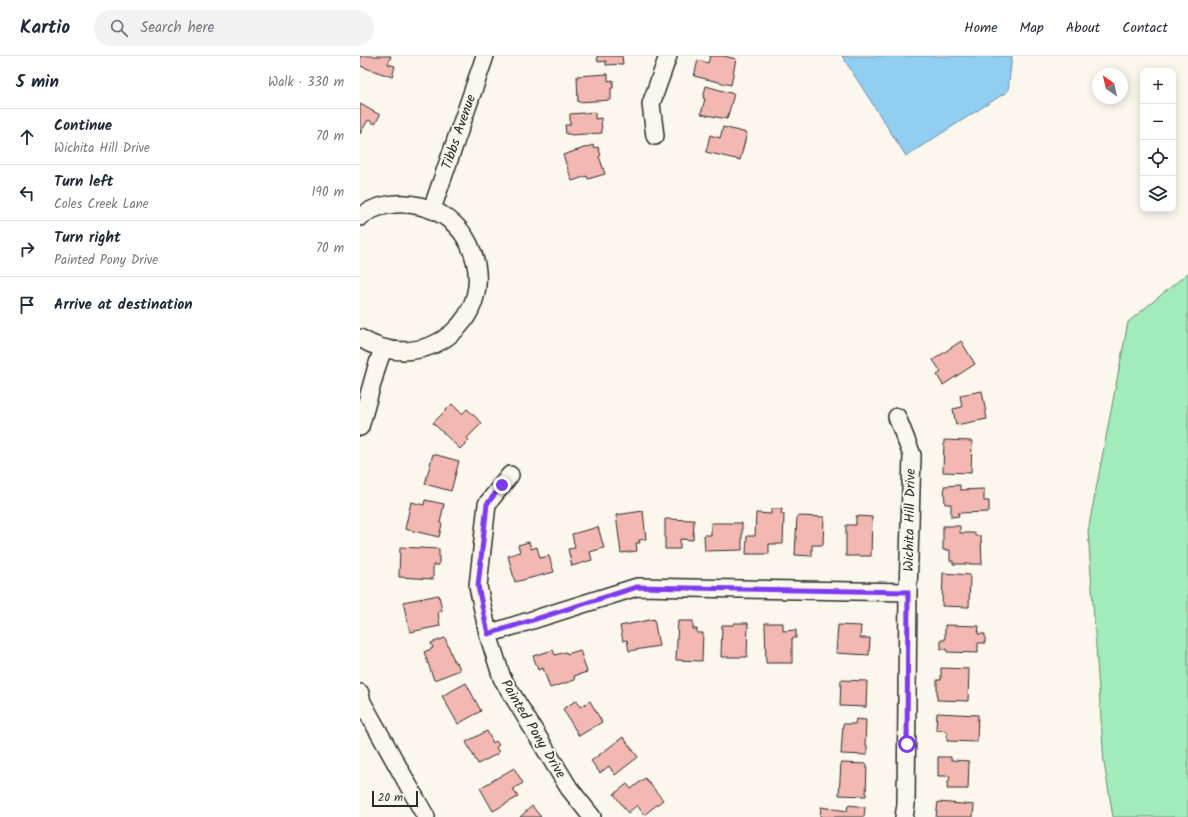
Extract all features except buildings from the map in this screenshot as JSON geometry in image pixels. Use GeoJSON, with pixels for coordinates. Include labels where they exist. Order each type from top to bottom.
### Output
{"type":"FeatureCollection","features":[{"type":"Feature","properties":{"kind":"street","name":"Tibbs Avenue"},"geometry":{"type":"LineString","coordinates":[[432,209],[486,56]]}},
{"type":"Feature","properties":{"kind":"street"},"geometry":{"type":"LineString","coordinates":[[654,136],[651,104],[668,56]]}},
{"type":"Feature","properties":{"kind":"street"},"geometry":{"type":"LineString","coordinates":[[360,218],[364,214],[386,205],[409,203],[432,209],[450,220],[479,253],[476,293],[469,312],[458,328],[443,340],[424,349],[404,352],[383,349],[360,338]]}},
{"type":"Feature","properties":{"kind":"street"},"geometry":{"type":"LineString","coordinates":[[360,427],[383,349]]}},
{"type":"Feature","properties":{"kind":"street","name":"Wichita Hill Drive"},"geometry":{"type":"LineString","coordinates":[[897,417],[912,455],[908,592],[906,805],[904,817]]}},
{"type":"Feature","properties":{"kind":"street","name":"Painted Pony Drive"},"geometry":{"type":"LineString","coordinates":[[510,475],[487,504],[478,586],[488,634],[502,678],[569,788],[592,817]]}},
{"type":"Feature","properties":{"kind":"street"},"geometry":{"type":"LineString","coordinates":[[488,634],[637,587],[908,592]]}},
{"type":"Feature","properties":{"kind":"street"},"geometry":{"type":"LineString","coordinates":[[360,693],[362,702],[426,817]]}},
{"type":"Feature","properties":{"kind":"green space"},"geometry":{"type":"Polygon","coordinates":[[[1188,273],[1188,817],[1113,817],[1104,763],[1088,531],[1128,322],[1188,273]]]}},
{"type":"Feature","properties":{"kind":"water"},"geometry":{"type":"Polygon","coordinates":[[[842,56],[1012,56],[1008,91],[906,156],[842,56]]]}},
{"type":"Feature","properties":{"kind":"route"},"geometry":{"type":"LineString","coordinates":[[502,485],[487,504],[478,586],[488,634],[637,587],[908,592],[907,744]]}}]}
